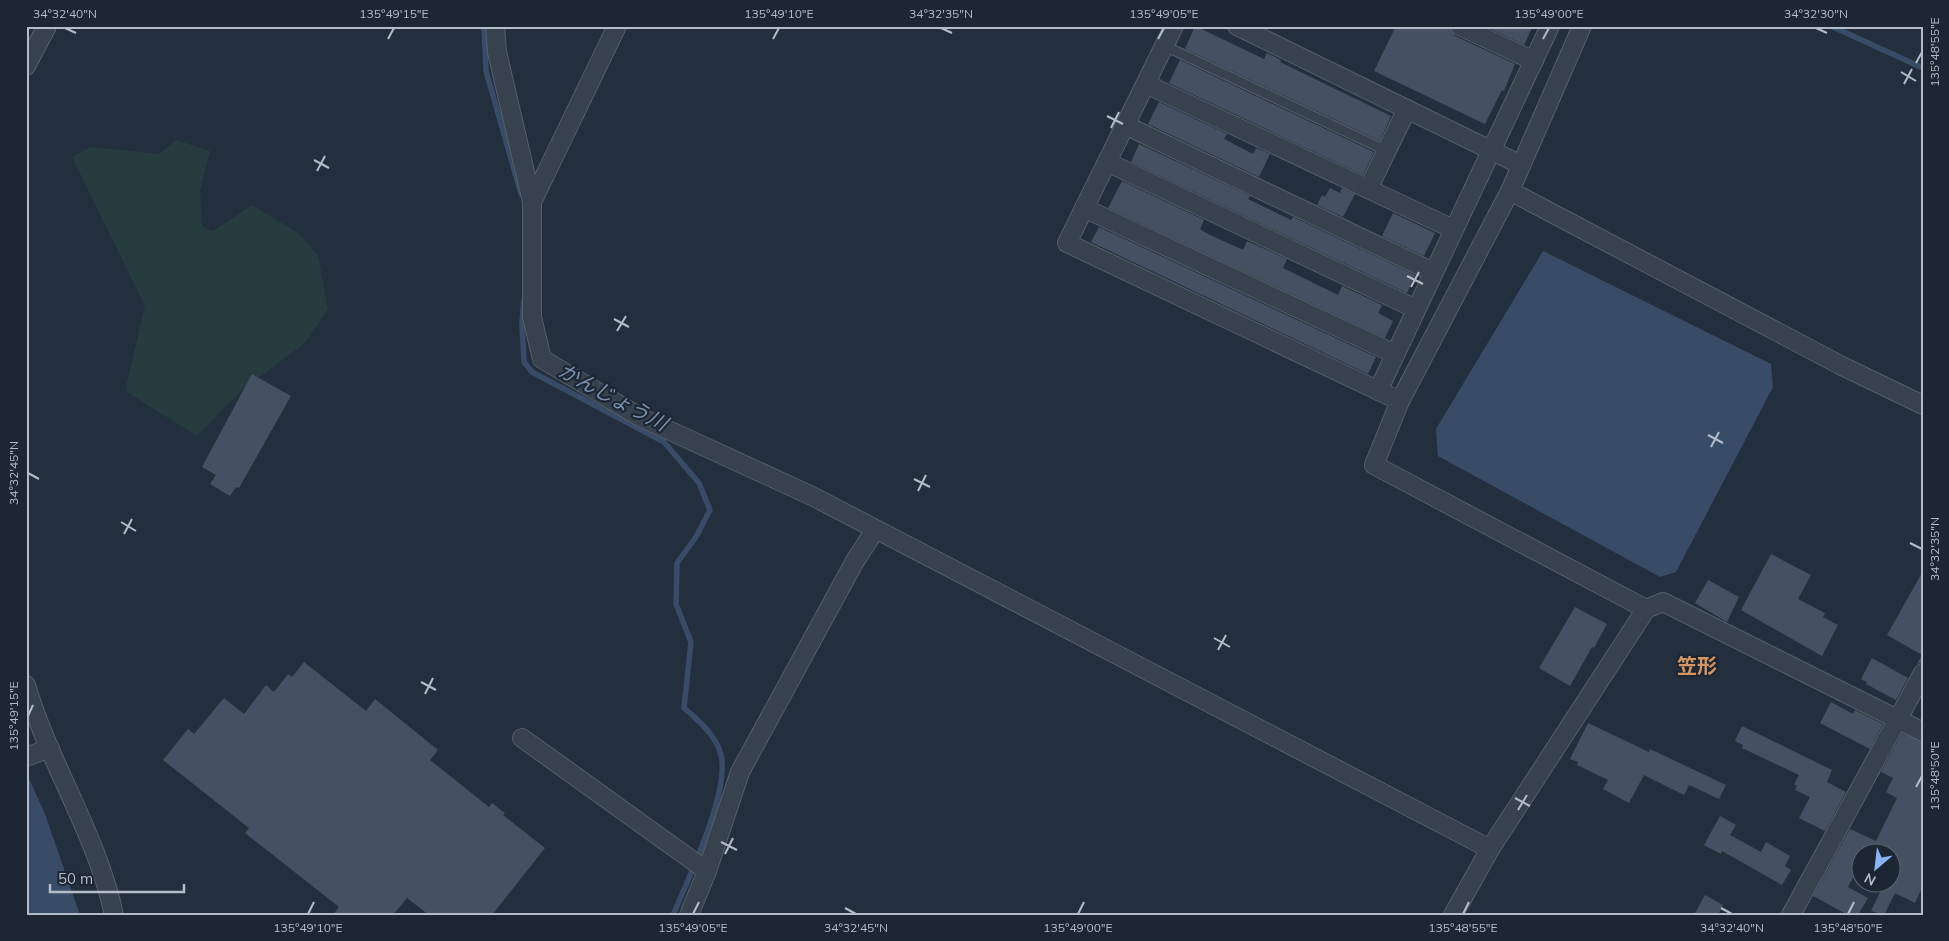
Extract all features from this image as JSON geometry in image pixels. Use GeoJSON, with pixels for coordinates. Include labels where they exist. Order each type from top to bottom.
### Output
{"type":"FeatureCollection","features":[{"type":"Feature","properties":{"kind":"street"},"geometry":{"type":"LineString","coordinates":[[26,66],[47,26]]}},
{"type":"Feature","properties":{"kind":"street"},"geometry":{"type":"LineString","coordinates":[[495,26],[497,52],[532,202],[532,318],[542,358],[640,417],[814,497],[1490,849]]}},
{"type":"Feature","properties":{"kind":"street"},"geometry":{"type":"LineString","coordinates":[[532,202],[617,26]]}},
{"type":"Feature","properties":{"kind":"street"},"geometry":{"type":"LineString","coordinates":[[1174,26],[1067,243],[1400,401]]}},
{"type":"Feature","properties":{"kind":"street"},"geometry":{"type":"LineString","coordinates":[[1237,26],[1521,165]]}},
{"type":"Feature","properties":{"kind":"street"},"geometry":{"type":"LineString","coordinates":[[1460,26],[1534,61]]}},
{"type":"Feature","properties":{"kind":"street"},"geometry":{"type":"LineString","coordinates":[[1378,391],[1550,26]]}},
{"type":"Feature","properties":{"kind":"street"},"geometry":{"type":"LineString","coordinates":[[1582,26],[1510,191],[1400,401],[1374,465],[1646,609]]}},
{"type":"Feature","properties":{"kind":"street"},"geometry":{"type":"LineString","coordinates":[[1146,84],[1453,229]]}},
{"type":"Feature","properties":{"kind":"street"},"geometry":{"type":"LineString","coordinates":[[1368,189],[1407,109]]}},
{"type":"Feature","properties":{"kind":"street"},"geometry":{"type":"LineString","coordinates":[[1125,125],[1433,272]]}},
{"type":"Feature","properties":{"kind":"street"},"geometry":{"type":"LineString","coordinates":[[1107,162],[1416,309]]}},
{"type":"Feature","properties":{"kind":"street"},"geometry":{"type":"LineString","coordinates":[[1510,191],[1842,366],[1923,405]]}},
{"type":"Feature","properties":{"kind":"street"},"geometry":{"type":"LineString","coordinates":[[1084,208],[1396,354]]}},
{"type":"Feature","properties":{"kind":"street"},"geometry":{"type":"LineString","coordinates":[[689,915],[707,871],[740,772],[855,561],[875,530]]}},
{"type":"Feature","properties":{"kind":"street"},"geometry":{"type":"LineString","coordinates":[[1453,915],[1490,849],[1646,609],[1663,602],[1923,732]]}},
{"type":"Feature","properties":{"kind":"street"},"geometry":{"type":"LineString","coordinates":[[1792,915],[1923,674]]}},
{"type":"Feature","properties":{"kind":"street"},"geometry":{"type":"LineString","coordinates":[[26,685],[39,752],[76,804],[110,897],[114,915]]}},
{"type":"Feature","properties":{"kind":"street"},"geometry":{"type":"LineString","coordinates":[[522,738],[707,871]]}},
{"type":"Feature","properties":{"kind":"lane"},"geometry":{"type":"LineString","coordinates":[[1165,46],[1386,151]]}},
{"type":"Feature","properties":{"kind":"green space"},"geometry":{"type":"Polygon","coordinates":[[[176,140],[210,151],[200,190],[202,226],[213,231],[252,205],[298,233],[318,255],[328,309],[305,343],[241,391],[197,436],[125,391],[145,306],[72,157],[91,147],[159,154],[176,140]]]}},
{"type":"Feature","properties":{"kind":"water"},"geometry":{"type":"Polygon","coordinates":[[[1543,251],[1771,364],[1773,387],[1676,572],[1660,577],[1438,456],[1436,429],[1543,251]]]}},
{"type":"Feature","properties":{"kind":"water"},"geometry":{"type":"Polygon","coordinates":[[[26,772],[45,814],[80,915],[26,915],[26,772]]]}},
{"type":"Feature","properties":{"kind":"building"},"geometry":{"type":"Polygon","coordinates":[[[1195,26],[1264,59],[1267,53],[1281,60],[1280,62],[1391,116],[1380,141],[1185,49],[1195,26]]]}},
{"type":"Feature","properties":{"kind":"building"},"geometry":{"type":"Polygon","coordinates":[[[1396,26],[1449,26],[1455,36],[1515,64],[1504,91],[1502,90],[1485,124],[1374,71],[1396,26]]]}},
{"type":"Feature","properties":{"kind":"building"},"geometry":{"type":"Polygon","coordinates":[[[1485,26],[1533,26],[1524,45],[1485,26]]]}},
{"type":"Feature","properties":{"kind":"building"},"geometry":{"type":"Polygon","coordinates":[[[1180,60],[1374,152],[1363,175],[1169,83],[1180,60]]]}},
{"type":"Feature","properties":{"kind":"building"},"geometry":{"type":"Polygon","coordinates":[[[1159,102],[1227,134],[1224,139],[1253,154],[1256,148],[1270,154],[1259,177],[1148,124],[1159,102]]]}},
{"type":"Feature","properties":{"kind":"building"},"geometry":{"type":"Polygon","coordinates":[[[1139,144],[1250,196],[1248,199],[1291,220],[1293,217],[1415,275],[1407,293],[1131,162],[1139,144]]]}},
{"type":"Feature","properties":{"kind":"building"},"geometry":{"type":"Polygon","coordinates":[[[1122,181],[1204,220],[1200,229],[1208,234],[1243,250],[1247,241],[1287,259],[1283,268],[1338,295],[1342,286],[1382,305],[1378,313],[1393,321],[1385,338],[1108,208],[1122,181]]]}},
{"type":"Feature","properties":{"kind":"building"},"geometry":{"type":"Polygon","coordinates":[[[1330,188],[1340,193],[1342,188],[1355,194],[1343,217],[1317,205],[1322,195],[1325,197],[1330,188]]]}},
{"type":"Feature","properties":{"kind":"building"},"geometry":{"type":"Polygon","coordinates":[[[1393,213],[1435,233],[1424,256],[1382,236],[1393,213]]]}},
{"type":"Feature","properties":{"kind":"building"},"geometry":{"type":"Polygon","coordinates":[[[1099,227],[1376,357],[1368,374],[1091,242],[1099,227]]]}},
{"type":"Feature","properties":{"kind":"building"},"geometry":{"type":"Polygon","coordinates":[[[252,374],[291,396],[239,488],[236,487],[230,496],[210,484],[216,475],[202,467],[252,374]]]}},
{"type":"Feature","properties":{"kind":"building"},"geometry":{"type":"Polygon","coordinates":[[[1771,554],[1811,575],[1798,599],[1825,613],[1823,617],[1838,625],[1822,656],[1741,610],[1771,554]]]}},
{"type":"Feature","properties":{"kind":"building"},"geometry":{"type":"Polygon","coordinates":[[[1923,571],[1923,662],[1917,664],[1922,655],[1887,635],[1923,571]]]}},
{"type":"Feature","properties":{"kind":"building"},"geometry":{"type":"Polygon","coordinates":[[[1708,580],[1739,597],[1727,622],[1695,603],[1708,580]]]}},
{"type":"Feature","properties":{"kind":"building"},"geometry":{"type":"Polygon","coordinates":[[[1575,607],[1607,624],[1570,686],[1539,668],[1575,607]]]}},
{"type":"Feature","properties":{"kind":"building"},"geometry":{"type":"Polygon","coordinates":[[[1872,658],[1908,678],[1896,700],[1866,684],[1867,682],[1861,679],[1872,658]]]}},
{"type":"Feature","properties":{"kind":"building"},"geometry":{"type":"Polygon","coordinates":[[[304,662],[366,711],[375,699],[438,750],[430,760],[489,807],[492,803],[505,813],[503,815],[545,848],[492,915],[429,915],[407,898],[393,915],[333,915],[339,907],[245,833],[249,828],[163,760],[188,729],[194,734],[224,698],[244,714],[266,685],[274,692],[288,674],[292,677],[304,662]]]}},
{"type":"Feature","properties":{"kind":"building"},"geometry":{"type":"Polygon","coordinates":[[[1831,702],[1853,714],[1855,710],[1883,724],[1870,749],[1820,723],[1831,702]]]}},
{"type":"Feature","properties":{"kind":"building"},"geometry":{"type":"Polygon","coordinates":[[[1588,723],[1649,752],[1650,749],[1726,785],[1719,799],[1689,785],[1684,795],[1644,775],[1629,803],[1603,789],[1608,780],[1577,765],[1578,762],[1570,759],[1588,723]]]}},
{"type":"Feature","properties":{"kind":"building"},"geometry":{"type":"Polygon","coordinates":[[[1742,726],[1832,770],[1827,782],[1846,792],[1825,831],[1799,818],[1810,797],[1795,790],[1797,786],[1794,784],[1799,775],[1742,748],[1743,745],[1735,741],[1742,726]]]}},
{"type":"Feature","properties":{"kind":"building"},"geometry":{"type":"Polygon","coordinates":[[[1902,733],[1923,742],[1923,886],[1915,903],[1897,894],[1902,894],[1902,844],[1852,844],[1852,879],[1848,887],[1852,889],[1852,894],[1861,894],[1868,898],[1858,915],[1848,915],[1813,896],[1850,829],[1876,841],[1897,798],[1886,792],[1893,778],[1881,772],[1902,733]]]}},
{"type":"Feature","properties":{"kind":"building"},"geometry":{"type":"Polygon","coordinates":[[[1720,816],[1736,825],[1730,835],[1761,852],[1766,842],[1790,856],[1785,866],[1791,870],[1782,885],[1722,851],[1721,854],[1704,845],[1720,816]]]}},
{"type":"Feature","properties":{"kind":"building"},"geometry":{"type":"Polygon","coordinates":[[[1879,894],[1894,894],[1884,915],[1871,911],[1879,894]]]}},
{"type":"Feature","properties":{"kind":"building"},"geometry":{"type":"Polygon","coordinates":[[[1705,895],[1723,905],[1718,915],[1694,915],[1705,895]]]}},
{"type":"Feature","properties":{"kind":"waterway","name":"かんじょう川"},"geometry":{"type":"LineString","coordinates":[[484,26],[486,71],[521,194]]}},
{"type":"Feature","properties":{"kind":"waterway"},"geometry":{"type":"LineString","coordinates":[[1831,26],[1923,68]]}},
{"type":"Feature","properties":{"kind":"waterway","name":"かんじょう川"},"geometry":{"type":"LineString","coordinates":[[524,300],[522,323],[524,362],[532,372],[664,442],[699,483],[710,510],[696,537],[677,563],[676,604],[691,642],[684,708],[706,729],[715,741],[721,755],[722,771],[714,812],[673,915]]}},
{"type":"Feature","properties":{"kind":"district","name":"笠形"},"geometry":{"type":"Point","coordinates":[1697,666]}}]}
